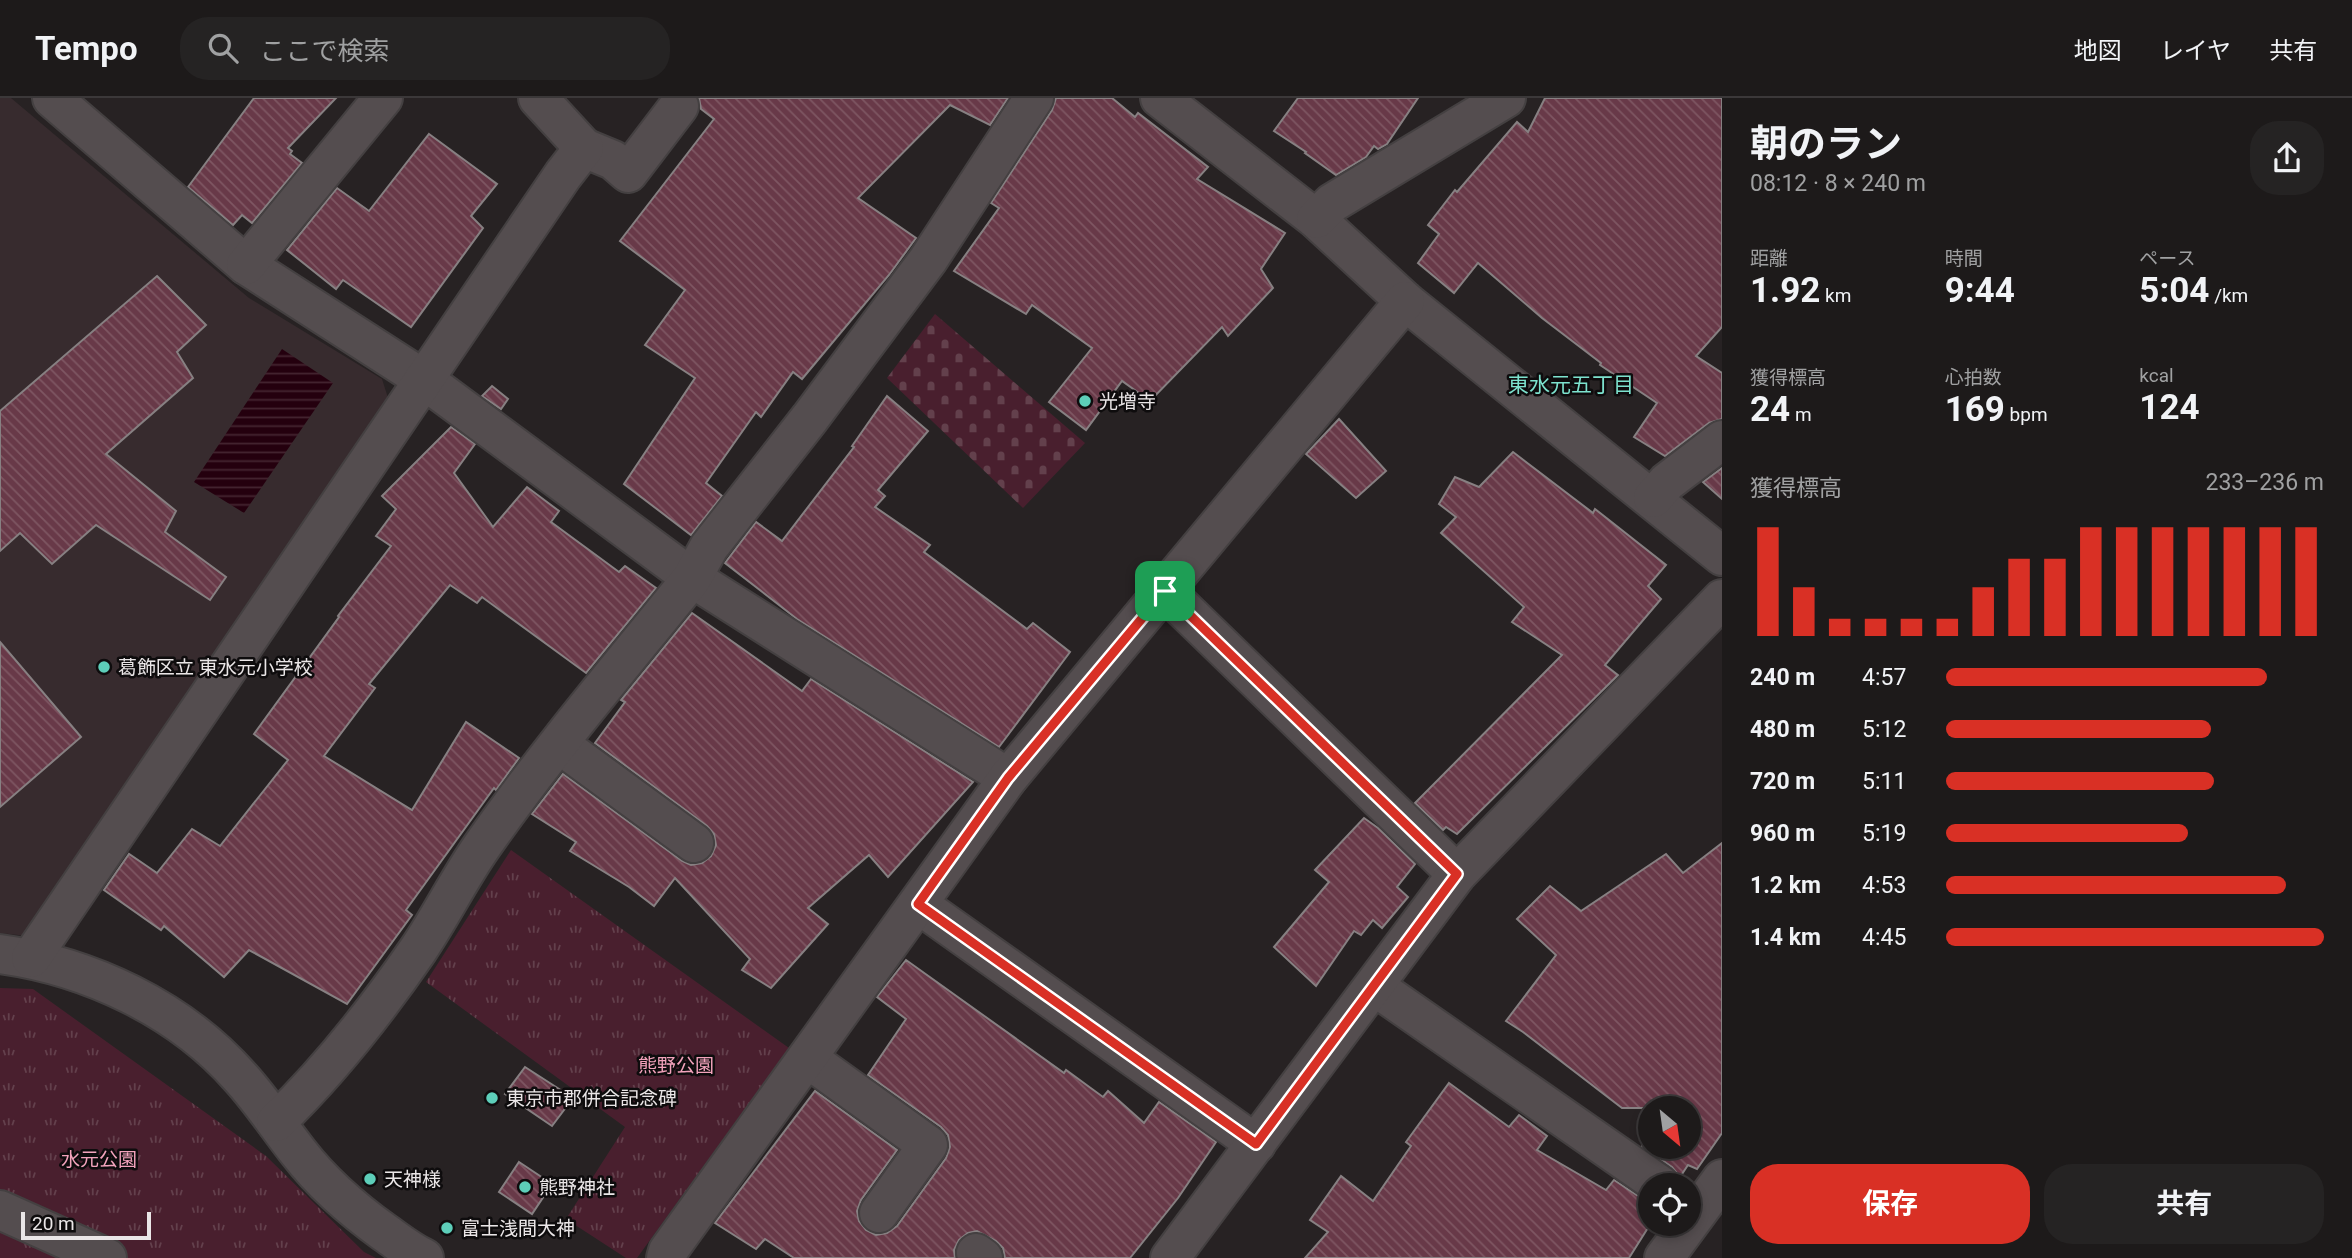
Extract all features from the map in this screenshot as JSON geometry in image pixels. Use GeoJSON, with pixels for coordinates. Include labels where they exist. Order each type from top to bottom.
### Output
{"type":"FeatureCollection","features":[{"type":"Feature","properties":{"kind":"street"},"geometry":{"type":"LineString","coordinates":[[52,98],[246,265],[423,379],[692,578],[1008,778]]}},
{"type":"Feature","properties":{"kind":"street"},"geometry":{"type":"LineString","coordinates":[[246,265],[383,98]]}},
{"type":"Feature","properties":{"kind":"street"},"geometry":{"type":"LineString","coordinates":[[538,98],[584,148],[613,160],[628,173],[679,106]]}},
{"type":"Feature","properties":{"kind":"street"},"geometry":{"type":"LineString","coordinates":[[276,1122],[304,1096],[381,1002],[419,948],[482,847],[559,744],[692,578],[709,547],[928,260],[1034,98]]}},
{"type":"Feature","properties":{"kind":"street"},"geometry":{"type":"LineString","coordinates":[[1160,98],[1316,219],[1405,301],[1722,555]]}},
{"type":"Feature","properties":{"kind":"street"},"geometry":{"type":"LineString","coordinates":[[1316,219],[1332,204],[1506,98]]}},
{"type":"Feature","properties":{"kind":"street"},"geometry":{"type":"LineString","coordinates":[[424,1258],[354,1211],[300,1154],[226,1061],[171,1016],[66,968],[16,956],[584,148]]}},
{"type":"Feature","properties":{"kind":"street"},"geometry":{"type":"LineString","coordinates":[[666,1258],[668,1251],[1008,778],[1405,301]]}},
{"type":"Feature","properties":{"kind":"street"},"geometry":{"type":"LineString","coordinates":[[1653,498],[1667,482],[1722,440]]}},
{"type":"Feature","properties":{"kind":"street"},"geometry":{"type":"LineString","coordinates":[[1165,591],[1457,874]]}},
{"type":"Feature","properties":{"kind":"street"},"geometry":{"type":"LineString","coordinates":[[1170,1258],[1457,874],[1722,599]]}},
{"type":"Feature","properties":{"kind":"street"},"geometry":{"type":"LineString","coordinates":[[559,744],[694,843]]}},
{"type":"Feature","properties":{"kind":"street"},"geometry":{"type":"LineString","coordinates":[[918,904],[1256,1144]]}},
{"type":"Feature","properties":{"kind":"street"},"geometry":{"type":"LineString","coordinates":[[1374,986],[1643,1173]]}},
{"type":"Feature","properties":{"kind":"street"},"geometry":{"type":"LineString","coordinates":[[807,1058],[928,1145],[879,1213]]}},
{"type":"Feature","properties":{"kind":"street"},"geometry":{"type":"LineString","coordinates":[[1664,1258],[1703,1215],[1722,1179]]}},
{"type":"Feature","properties":{"kind":"street"},"geometry":{"type":"LineString","coordinates":[[0,1210],[107,1258]]}},
{"type":"Feature","properties":{"kind":"shaded area","name":"葛飾区立 東水元小学校"},"geometry":{"type":"Polygon","coordinates":[[[0,98],[11,98],[249,298],[382,379],[389,401],[27,936],[0,933],[0,98]]]}},
{"type":"Feature","properties":{"kind":"shaded area"},"geometry":{"type":"Polygon","coordinates":[[[282,349],[333,383],[244,513],[194,482],[282,349]]]}},
{"type":"Feature","properties":{"kind":"green space"},"geometry":{"type":"Polygon","coordinates":[[[935,314],[1085,443],[1023,508],[887,378],[935,314]]]}},
{"type":"Feature","properties":{"kind":"green space","name":"熊野公園"},"geometry":{"type":"Polygon","coordinates":[[[511,850],[789,1048],[637,1258],[626,1258],[566,1219],[625,1127],[426,982],[511,850]]]}},
{"type":"Feature","properties":{"kind":"green space","name":"水元公園"},"geometry":{"type":"Polygon","coordinates":[[[0,988],[33,989],[266,1156],[364,1252],[376,1258],[0,1258],[0,988]]]}},
{"type":"Feature","properties":{"kind":"building"},"geometry":{"type":"Polygon","coordinates":[[[254,98],[336,98],[288,148],[292,151],[290,154],[302,163],[252,223],[242,215],[233,225],[188,187],[254,98]]]}},
{"type":"Feature","properties":{"kind":"building"},"geometry":{"type":"Polygon","coordinates":[[[699,98],[1008,98],[990,125],[950,105],[858,198],[916,238],[889,275],[802,379],[793,372],[761,417],[756,412],[706,483],[722,496],[691,535],[624,484],[695,378],[645,345],[685,290],[620,241],[714,119],[701,109],[699,98]]]}},
{"type":"Feature","properties":{"kind":"building"},"geometry":{"type":"Polygon","coordinates":[[[1056,98],[1112,98],[1135,117],[1138,113],[1208,167],[1197,179],[1285,233],[1261,269],[1273,288],[1228,336],[1222,327],[1150,401],[1122,381],[1086,430],[1049,402],[1092,348],[1032,305],[1026,314],[954,271],[999,208],[991,203],[1052,110],[1056,98]]]}},
{"type":"Feature","properties":{"kind":"building"},"geometry":{"type":"Polygon","coordinates":[[[1298,98],[1418,98],[1387,144],[1378,149],[1374,146],[1366,157],[1336,175],[1274,131],[1298,98]]]}},
{"type":"Feature","properties":{"kind":"building"},"geometry":{"type":"Polygon","coordinates":[[[1545,98],[1722,98],[1722,327],[1696,356],[1722,373],[1722,419],[1709,423],[1665,456],[1634,437],[1657,403],[1600,365],[1601,363],[1542,318],[1478,263],[1454,293],[1418,263],[1439,234],[1428,225],[1455,190],[1457,192],[1517,122],[1528,132],[1545,98]]]}},
{"type":"Feature","properties":{"kind":"building"},"geometry":{"type":"Polygon","coordinates":[[[429,134],[497,184],[471,216],[483,228],[411,327],[343,280],[336,289],[287,250],[337,188],[369,211],[429,134]]]}},
{"type":"Feature","properties":{"kind":"building"},"geometry":{"type":"Polygon","coordinates":[[[157,276],[206,325],[177,352],[193,378],[106,454],[176,511],[165,532],[226,577],[210,600],[96,525],[52,564],[20,533],[0,551],[0,411],[157,276]]]}},
{"type":"Feature","properties":{"kind":"building"},"geometry":{"type":"Polygon","coordinates":[[[492,386],[508,399],[501,409],[482,396],[492,386]]]}},
{"type":"Feature","properties":{"kind":"building"},"geometry":{"type":"Polygon","coordinates":[[[887,396],[928,431],[878,490],[885,496],[875,507],[930,545],[924,552],[1027,629],[1033,623],[1070,652],[999,747],[797,619],[725,563],[756,522],[782,541],[854,447],[852,446],[887,396]]]}},
{"type":"Feature","properties":{"kind":"building"},"geometry":{"type":"Polygon","coordinates":[[[1339,419],[1386,471],[1356,498],[1306,454],[1339,419]]]}},
{"type":"Feature","properties":{"kind":"building"},"geometry":{"type":"Polygon","coordinates":[[[451,427],[475,444],[454,473],[493,527],[527,487],[559,511],[551,522],[619,572],[625,566],[656,588],[586,673],[482,597],[477,603],[450,585],[369,684],[375,688],[324,756],[412,810],[466,722],[519,758],[496,790],[494,788],[406,910],[412,915],[347,1004],[249,950],[224,977],[164,926],[161,930],[104,890],[129,854],[157,873],[192,829],[220,846],[288,760],[254,734],[391,546],[376,536],[396,509],[382,496],[451,427]]]}},
{"type":"Feature","properties":{"kind":"building"},"geometry":{"type":"Polygon","coordinates":[[[1513,452],[1593,513],[1595,509],[1666,565],[1648,586],[1661,599],[1605,665],[1618,675],[1457,834],[1446,827],[1443,830],[1415,803],[1562,655],[1512,622],[1524,607],[1441,533],[1456,517],[1439,504],[1455,477],[1479,487],[1513,452]]]}},
{"type":"Feature","properties":{"kind":"building"},"geometry":{"type":"Polygon","coordinates":[[[1722,468],[1722,499],[1703,482],[1722,468]]]}},
{"type":"Feature","properties":{"kind":"building"},"geometry":{"type":"Polygon","coordinates":[[[692,613],[802,691],[811,679],[973,782],[888,877],[869,855],[808,908],[828,924],[771,988],[742,970],[750,959],[675,878],[654,906],[629,887],[570,851],[576,842],[532,814],[563,774],[682,861],[691,865],[702,863],[711,856],[716,845],[714,834],[707,826],[595,743],[625,702],[621,700],[692,613]]]}},
{"type":"Feature","properties":{"kind":"building"},"geometry":{"type":"Polygon","coordinates":[[[0,642],[81,737],[0,807],[0,642]]]}},
{"type":"Feature","properties":{"kind":"building"},"geometry":{"type":"Polygon","coordinates":[[[1364,818],[1415,864],[1397,887],[1408,897],[1382,928],[1373,920],[1361,935],[1354,931],[1316,986],[1274,947],[1329,882],[1315,870],[1364,818]]]}},
{"type":"Feature","properties":{"kind":"building"},"geometry":{"type":"Polygon","coordinates":[[[1722,843],[1722,1133],[1697,1169],[1688,1165],[1683,1173],[1677,1173],[1661,1159],[1701,1159],[1701,1096],[1638,1096],[1638,1108],[1622,1108],[1506,1021],[1556,955],[1517,919],[1550,886],[1581,911],[1666,854],[1683,873],[1722,843]]]}},
{"type":"Feature","properties":{"kind":"building"},"geometry":{"type":"Polygon","coordinates":[[[906,960],[1064,1073],[1066,1070],[1103,1097],[1108,1091],[1144,1123],[1159,1102],[1216,1142],[1178,1198],[1130,1258],[1005,1258],[1003,1248],[996,1241],[977,1231],[968,1233],[959,1240],[954,1250],[955,1258],[794,1258],[765,1239],[756,1249],[715,1223],[815,1091],[897,1150],[861,1200],[857,1211],[859,1221],[866,1230],[876,1235],[887,1233],[897,1226],[946,1158],[950,1147],[948,1135],[941,1127],[868,1075],[906,1019],[877,997],[906,960]]]}},
{"type":"Feature","properties":{"kind":"building"},"geometry":{"type":"Polygon","coordinates":[[[525,1067],[573,1098],[552,1126],[505,1094],[525,1067]]]}},
{"type":"Feature","properties":{"kind":"building"},"geometry":{"type":"Polygon","coordinates":[[[1449,1083],[1509,1127],[1519,1115],[1547,1136],[1537,1150],[1606,1190],[1614,1180],[1638,1196],[1638,1236],[1643,1236],[1629,1258],[1305,1258],[1328,1232],[1310,1220],[1341,1176],[1373,1201],[1411,1146],[1406,1142],[1449,1083]]]}},
{"type":"Feature","properties":{"kind":"building"},"geometry":{"type":"Polygon","coordinates":[[[519,1162],[552,1184],[532,1214],[499,1192],[519,1162]]]}},
{"type":"Feature","properties":{"kind":"place","name":"光増寺"},"geometry":{"type":"Point","coordinates":[1085,401]}},
{"type":"Feature","properties":{"kind":"place","name":"葛飾区立 東水元小学校"},"geometry":{"type":"Point","coordinates":[104,667]}},
{"type":"Feature","properties":{"kind":"place","name":"東京市郡併合記念碑"},"geometry":{"type":"Point","coordinates":[492,1098]}},
{"type":"Feature","properties":{"kind":"place","name":"天神様"},"geometry":{"type":"Point","coordinates":[370,1179]}},
{"type":"Feature","properties":{"kind":"place","name":"熊野神社"},"geometry":{"type":"Point","coordinates":[525,1187]}},
{"type":"Feature","properties":{"kind":"place","name":"富士浅間大神"},"geometry":{"type":"Point","coordinates":[447,1228]}},
{"type":"Feature","properties":{"kind":"district","name":"東水元五丁目"},"geometry":{"type":"Point","coordinates":[1571,385]}},
{"type":"Feature","properties":{"kind":"route"},"geometry":{"type":"LineString","coordinates":[[1165,591],[1457,874],[1256,1144],[918,904],[1008,778],[1165,591]]}}]}
